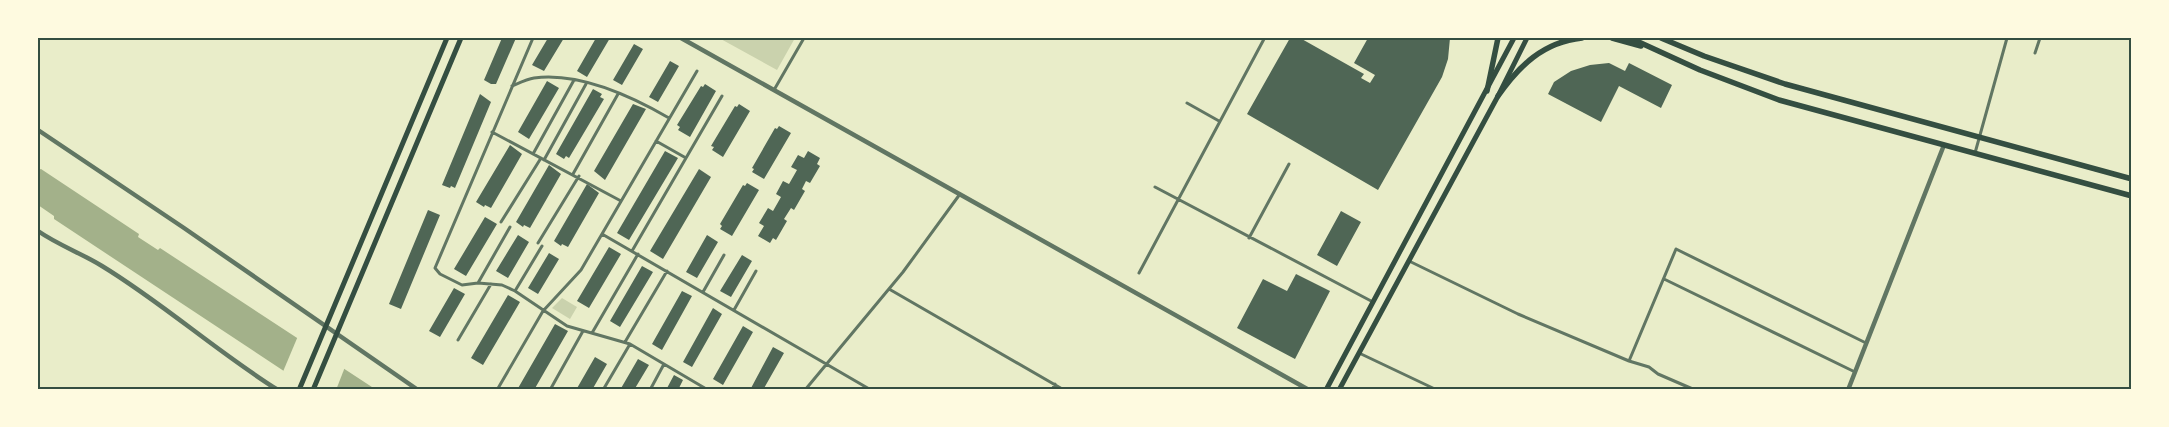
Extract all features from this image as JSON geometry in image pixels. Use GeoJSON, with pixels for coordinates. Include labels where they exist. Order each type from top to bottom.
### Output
{"type":"FeatureCollection","features":[{"type":"Feature","properties":{"kind":"main road"},"geometry":{"type":"LineString","coordinates":[[299,390],[447,38]]}},
{"type":"Feature","properties":{"kind":"main road"},"geometry":{"type":"LineString","coordinates":[[313,390],[461,38]]}},
{"type":"Feature","properties":{"kind":"main road"},"geometry":{"type":"LineString","coordinates":[[1487,91],[1498,38]]}},
{"type":"Feature","properties":{"kind":"main road"},"geometry":{"type":"LineString","coordinates":[[1326,390],[1514,38]]}},
{"type":"Feature","properties":{"kind":"main road"},"geometry":{"type":"LineString","coordinates":[[1339,390],[1498,96],[1527,38]]}},
{"type":"Feature","properties":{"kind":"main road"},"geometry":{"type":"LineString","coordinates":[[1498,96],[1510,79],[1532,56],[1563,41],[1582,38]]}},
{"type":"Feature","properties":{"kind":"main road"},"geometry":{"type":"LineString","coordinates":[[1612,38],[1654,50]]}},
{"type":"Feature","properties":{"kind":"main road"},"geometry":{"type":"LineString","coordinates":[[1630,38],[1654,50],[1779,100],[2132,196]]}},
{"type":"Feature","properties":{"kind":"main road"},"geometry":{"type":"LineString","coordinates":[[1662,38],[1704,56],[1785,84],[2132,179]]}},
{"type":"Feature","properties":{"kind":"street"},"geometry":{"type":"LineString","coordinates":[[533,38],[435,268],[440,274],[462,285],[492,283],[515,291],[567,326],[630,344],[708,390]]}},
{"type":"Feature","properties":{"kind":"street"},"geometry":{"type":"LineString","coordinates":[[681,38],[1309,390]]}},
{"type":"Feature","properties":{"kind":"street"},"geometry":{"type":"LineString","coordinates":[[774,90],[804,38]]}},
{"type":"Feature","properties":{"kind":"street"},"geometry":{"type":"LineString","coordinates":[[1975,153],[2007,38]]}},
{"type":"Feature","properties":{"kind":"street"},"geometry":{"type":"LineString","coordinates":[[2035,54],[2040,38]]}},
{"type":"Feature","properties":{"kind":"street"},"geometry":{"type":"LineString","coordinates":[[1138,273],[1264,39]]}},
{"type":"Feature","properties":{"kind":"street"},"geometry":{"type":"LineString","coordinates":[[497,390],[543,311],[581,270],[697,71]]}},
{"type":"Feature","properties":{"kind":"street"},"geometry":{"type":"LineString","coordinates":[[512,86],[532,78],[574,80],[618,94],[669,118]]}},
{"type":"Feature","properties":{"kind":"street"},"geometry":{"type":"LineString","coordinates":[[533,154],[574,80]]}},
{"type":"Feature","properties":{"kind":"street"},"geometry":{"type":"LineString","coordinates":[[501,222],[542,159],[586,84]]}},
{"type":"Feature","properties":{"kind":"street"},"geometry":{"type":"LineString","coordinates":[[573,174],[618,94]]}},
{"type":"Feature","properties":{"kind":"street"},"geometry":{"type":"LineString","coordinates":[[632,251],[722,96]]}},
{"type":"Feature","properties":{"kind":"street"},"geometry":{"type":"LineString","coordinates":[[1187,103],[1220,121]]}},
{"type":"Feature","properties":{"kind":"street"},"geometry":{"type":"LineString","coordinates":[[38,130],[184,228],[418,390]]}},
{"type":"Feature","properties":{"kind":"street"},"geometry":{"type":"LineString","coordinates":[[492,132],[542,159],[579,176],[621,201]]}},
{"type":"Feature","properties":{"kind":"street"},"geometry":{"type":"LineString","coordinates":[[656,141],[686,158]]}},
{"type":"Feature","properties":{"kind":"street"},"geometry":{"type":"LineString","coordinates":[[1848,390],[1944,145]]}},
{"type":"Feature","properties":{"kind":"street"},"geometry":{"type":"LineString","coordinates":[[1250,238],[1289,164]]}},
{"type":"Feature","properties":{"kind":"street"},"geometry":{"type":"LineString","coordinates":[[538,243],[579,176]]}},
{"type":"Feature","properties":{"kind":"street"},"geometry":{"type":"LineString","coordinates":[[1155,187],[1373,302]]}},
{"type":"Feature","properties":{"kind":"street"},"geometry":{"type":"LineString","coordinates":[[804,390],[888,289],[960,194]]}},
{"type":"Feature","properties":{"kind":"street"},"geometry":{"type":"LineString","coordinates":[[478,283],[510,227]]}},
{"type":"Feature","properties":{"kind":"street"},"geometry":{"type":"LineString","coordinates":[[38,231],[102,266],[208,340],[244,368],[278,390]]}},
{"type":"Feature","properties":{"kind":"street"},"geometry":{"type":"LineString","coordinates":[[602,234],[871,390]]}},
{"type":"Feature","properties":{"kind":"street"},"geometry":{"type":"LineString","coordinates":[[515,291],[542,246]]}},
{"type":"Feature","properties":{"kind":"street"},"geometry":{"type":"LineString","coordinates":[[1629,361],[1676,249],[1867,343]]}},
{"type":"Feature","properties":{"kind":"street"},"geometry":{"type":"LineString","coordinates":[[592,333],[638,254]]}},
{"type":"Feature","properties":{"kind":"street"},"geometry":{"type":"LineString","coordinates":[[702,292],[724,255]]}},
{"type":"Feature","properties":{"kind":"street"},"geometry":{"type":"LineString","coordinates":[[1408,261],[1518,314],[1629,361],[1649,366],[1658,374],[1696,390]]}},
{"type":"Feature","properties":{"kind":"street"},"geometry":{"type":"LineString","coordinates":[[625,342],[667,271]]}},
{"type":"Feature","properties":{"kind":"street"},"geometry":{"type":"LineString","coordinates":[[734,310],[756,271]]}},
{"type":"Feature","properties":{"kind":"street"},"geometry":{"type":"LineString","coordinates":[[1664,279],[1855,372]]}},
{"type":"Feature","properties":{"kind":"street"},"geometry":{"type":"LineString","coordinates":[[458,340],[492,283]]}},
{"type":"Feature","properties":{"kind":"street"},"geometry":{"type":"LineString","coordinates":[[888,289],[1064,390]]}},
{"type":"Feature","properties":{"kind":"street"},"geometry":{"type":"LineString","coordinates":[[550,390],[583,331]]}},
{"type":"Feature","properties":{"kind":"street"},"geometry":{"type":"LineString","coordinates":[[603,390],[630,344]]}},
{"type":"Feature","properties":{"kind":"street"},"geometry":{"type":"LineString","coordinates":[[1359,353],[1437,390]]}},
{"type":"Feature","properties":{"kind":"street"},"geometry":{"type":"LineString","coordinates":[[650,390],[664,364]]}},
{"type":"Feature","properties":{"kind":"street"},"geometry":{"type":"LineString","coordinates":[[1052,390],[1055,384]]}},
{"type":"Feature","properties":{"kind":"shaded area"},"geometry":{"type":"Polygon","coordinates":[[[719,38],[795,38],[777,70],[719,38]]]}},
{"type":"Feature","properties":{"kind":"shaded area"},"geometry":{"type":"Polygon","coordinates":[[[41,169],[139,234],[138,237],[158,250],[160,248],[375,389],[311,389],[54,219],[54,216],[38,205],[38,170],[41,169]]]}},
{"type":"Feature","properties":{"kind":"shaded area"},"geometry":{"type":"Polygon","coordinates":[[[562,298],[577,307],[570,319],[552,308],[562,298]]]}},
{"type":"Feature","properties":{"kind":"pier"},"geometry":{"type":"Polygon","coordinates":[[[298,336],[345,367],[336,390],[306,390],[282,374],[298,336]]]}},
{"type":"Feature","properties":{"kind":"building"},"geometry":{"type":"Polygon","coordinates":[[[502,38],[516,38],[496,84],[491,84],[484,80],[502,38]]]}},
{"type":"Feature","properties":{"kind":"building"},"geometry":{"type":"Polygon","coordinates":[[[548,38],[564,38],[544,71],[532,65],[548,38]]]}},
{"type":"Feature","properties":{"kind":"building"},"geometry":{"type":"Polygon","coordinates":[[[596,38],[610,38],[587,77],[577,71],[596,38]]]}},
{"type":"Feature","properties":{"kind":"building"},"geometry":{"type":"Polygon","coordinates":[[[1290,38],[1300,38],[1364,74],[1361,78],[1370,83],[1375,75],[1354,63],[1368,38],[1450,38],[1448,59],[1442,77],[1378,190],[1247,114],[1290,38]]]}},
{"type":"Feature","properties":{"kind":"building"},"geometry":{"type":"Polygon","coordinates":[[[634,44],[643,49],[622,85],[613,80],[634,44]]]}},
{"type":"Feature","properties":{"kind":"building"},"geometry":{"type":"Polygon","coordinates":[[[670,61],[679,66],[658,102],[649,97],[670,61]]]}},
{"type":"Feature","properties":{"kind":"building"},"geometry":{"type":"Polygon","coordinates":[[[1609,63],[1625,71],[1629,63],[1672,85],[1661,108],[1619,86],[1601,122],[1548,94],[1554,82],[1571,71],[1590,65],[1609,63]]]}},
{"type":"Feature","properties":{"kind":"building"},"geometry":{"type":"Polygon","coordinates":[[[547,81],[559,88],[529,139],[518,132],[547,81]]]}},
{"type":"Feature","properties":{"kind":"building"},"geometry":{"type":"Polygon","coordinates":[[[705,84],[716,91],[690,137],[678,130],[680,127],[677,125],[701,86],[703,87],[705,84]]]}},
{"type":"Feature","properties":{"kind":"building"},"geometry":{"type":"Polygon","coordinates":[[[593,89],[602,94],[600,97],[604,99],[569,158],[566,156],[564,159],[556,154],[593,89]]]}},
{"type":"Feature","properties":{"kind":"building"},"geometry":{"type":"Polygon","coordinates":[[[480,94],[491,102],[455,188],[451,186],[450,188],[442,185],[480,94]]]}},
{"type":"Feature","properties":{"kind":"building"},"geometry":{"type":"Polygon","coordinates":[[[633,104],[646,109],[605,180],[594,171],[633,104]]]}},
{"type":"Feature","properties":{"kind":"building"},"geometry":{"type":"Polygon","coordinates":[[[739,104],[750,111],[723,157],[712,150],[714,147],[711,146],[735,106],[737,107],[739,104]]]}},
{"type":"Feature","properties":{"kind":"building"},"geometry":{"type":"Polygon","coordinates":[[[779,126],[791,133],[764,179],[752,172],[754,169],[752,168],[775,128],[777,129],[779,126]]]}},
{"type":"Feature","properties":{"kind":"building"},"geometry":{"type":"Polygon","coordinates":[[[510,145],[522,154],[491,208],[485,205],[484,207],[476,202],[510,145]]]}},
{"type":"Feature","properties":{"kind":"building"},"geometry":{"type":"Polygon","coordinates":[[[665,151],[678,158],[629,240],[617,233],[665,151]]]}},
{"type":"Feature","properties":{"kind":"building"},"geometry":{"type":"Polygon","coordinates":[[[808,151],[820,158],[817,164],[820,166],[810,183],[806,181],[802,189],[805,191],[794,210],[791,208],[784,219],[787,221],[776,240],[773,238],[770,243],[758,236],[764,226],[759,223],[768,208],[773,211],[781,197],[776,194],[783,181],[789,184],[797,170],[791,167],[798,155],[804,158],[808,151]]]}},
{"type":"Feature","properties":{"kind":"building"},"geometry":{"type":"Polygon","coordinates":[[[549,165],[561,174],[530,228],[524,225],[523,227],[516,222],[549,165]]]}},
{"type":"Feature","properties":{"kind":"building"},"geometry":{"type":"Polygon","coordinates":[[[699,169],[711,177],[663,259],[650,251],[699,169]]]}},
{"type":"Feature","properties":{"kind":"building"},"geometry":{"type":"Polygon","coordinates":[[[747,183],[759,190],[732,236],[720,229],[722,226],[720,224],[743,185],[745,186],[747,183]]]}},
{"type":"Feature","properties":{"kind":"building"},"geometry":{"type":"Polygon","coordinates":[[[587,184],[599,193],[568,247],[562,244],[561,246],[554,241],[587,184]]]}},
{"type":"Feature","properties":{"kind":"building"},"geometry":{"type":"Polygon","coordinates":[[[428,210],[440,215],[401,309],[389,304],[428,210]]]}},
{"type":"Feature","properties":{"kind":"building"},"geometry":{"type":"Polygon","coordinates":[[[1341,211],[1361,222],[1337,266],[1317,255],[1341,211]]]}},
{"type":"Feature","properties":{"kind":"building"},"geometry":{"type":"Polygon","coordinates":[[[485,217],[497,224],[466,276],[454,269],[485,217]]]}},
{"type":"Feature","properties":{"kind":"building"},"geometry":{"type":"Polygon","coordinates":[[[518,235],[529,242],[508,278],[496,271],[518,235]]]}},
{"type":"Feature","properties":{"kind":"building"},"geometry":{"type":"Polygon","coordinates":[[[707,235],[718,242],[697,278],[686,272],[707,235]]]}},
{"type":"Feature","properties":{"kind":"building"},"geometry":{"type":"Polygon","coordinates":[[[609,247],[621,254],[589,308],[577,301],[609,247]]]}},
{"type":"Feature","properties":{"kind":"building"},"geometry":{"type":"Polygon","coordinates":[[[549,253],[559,259],[538,294],[528,288],[549,253]]]}},
{"type":"Feature","properties":{"kind":"building"},"geometry":{"type":"Polygon","coordinates":[[[742,255],[752,261],[731,297],[720,291],[742,255]]]}},
{"type":"Feature","properties":{"kind":"building"},"geometry":{"type":"Polygon","coordinates":[[[642,266],[653,272],[620,327],[610,321],[642,266]]]}},
{"type":"Feature","properties":{"kind":"building"},"geometry":{"type":"Polygon","coordinates":[[[1296,274],[1330,291],[1295,359],[1237,328],[1263,279],[1287,291],[1296,274]]]}},
{"type":"Feature","properties":{"kind":"building"},"geometry":{"type":"Polygon","coordinates":[[[454,288],[465,294],[440,337],[429,331],[454,288]]]}},
{"type":"Feature","properties":{"kind":"building"},"geometry":{"type":"Polygon","coordinates":[[[682,291],[692,296],[662,350],[652,344],[682,291]]]}},
{"type":"Feature","properties":{"kind":"building"},"geometry":{"type":"Polygon","coordinates":[[[508,295],[520,302],[483,365],[471,358],[508,295]]]}},
{"type":"Feature","properties":{"kind":"building"},"geometry":{"type":"Polygon","coordinates":[[[713,308],[722,314],[692,367],[683,362],[713,308]]]}},
{"type":"Feature","properties":{"kind":"building"},"geometry":{"type":"Polygon","coordinates":[[[555,324],[568,331],[534,390],[517,390],[555,324]]]}},
{"type":"Feature","properties":{"kind":"building"},"geometry":{"type":"Polygon","coordinates":[[[743,326],[753,332],[723,385],[713,379],[743,326]]]}},
{"type":"Feature","properties":{"kind":"building"},"geometry":{"type":"Polygon","coordinates":[[[773,347],[784,353],[763,390],[750,390],[773,347]]]}},
{"type":"Feature","properties":{"kind":"building"},"geometry":{"type":"Polygon","coordinates":[[[595,357],[607,364],[592,390],[576,390],[595,357]]]}},
{"type":"Feature","properties":{"kind":"building"},"geometry":{"type":"Polygon","coordinates":[[[638,359],[649,365],[634,390],[620,390],[638,359]]]}},
{"type":"Feature","properties":{"kind":"building"},"geometry":{"type":"Polygon","coordinates":[[[674,375],[683,380],[678,390],[666,390],[674,375]]]}}]}
